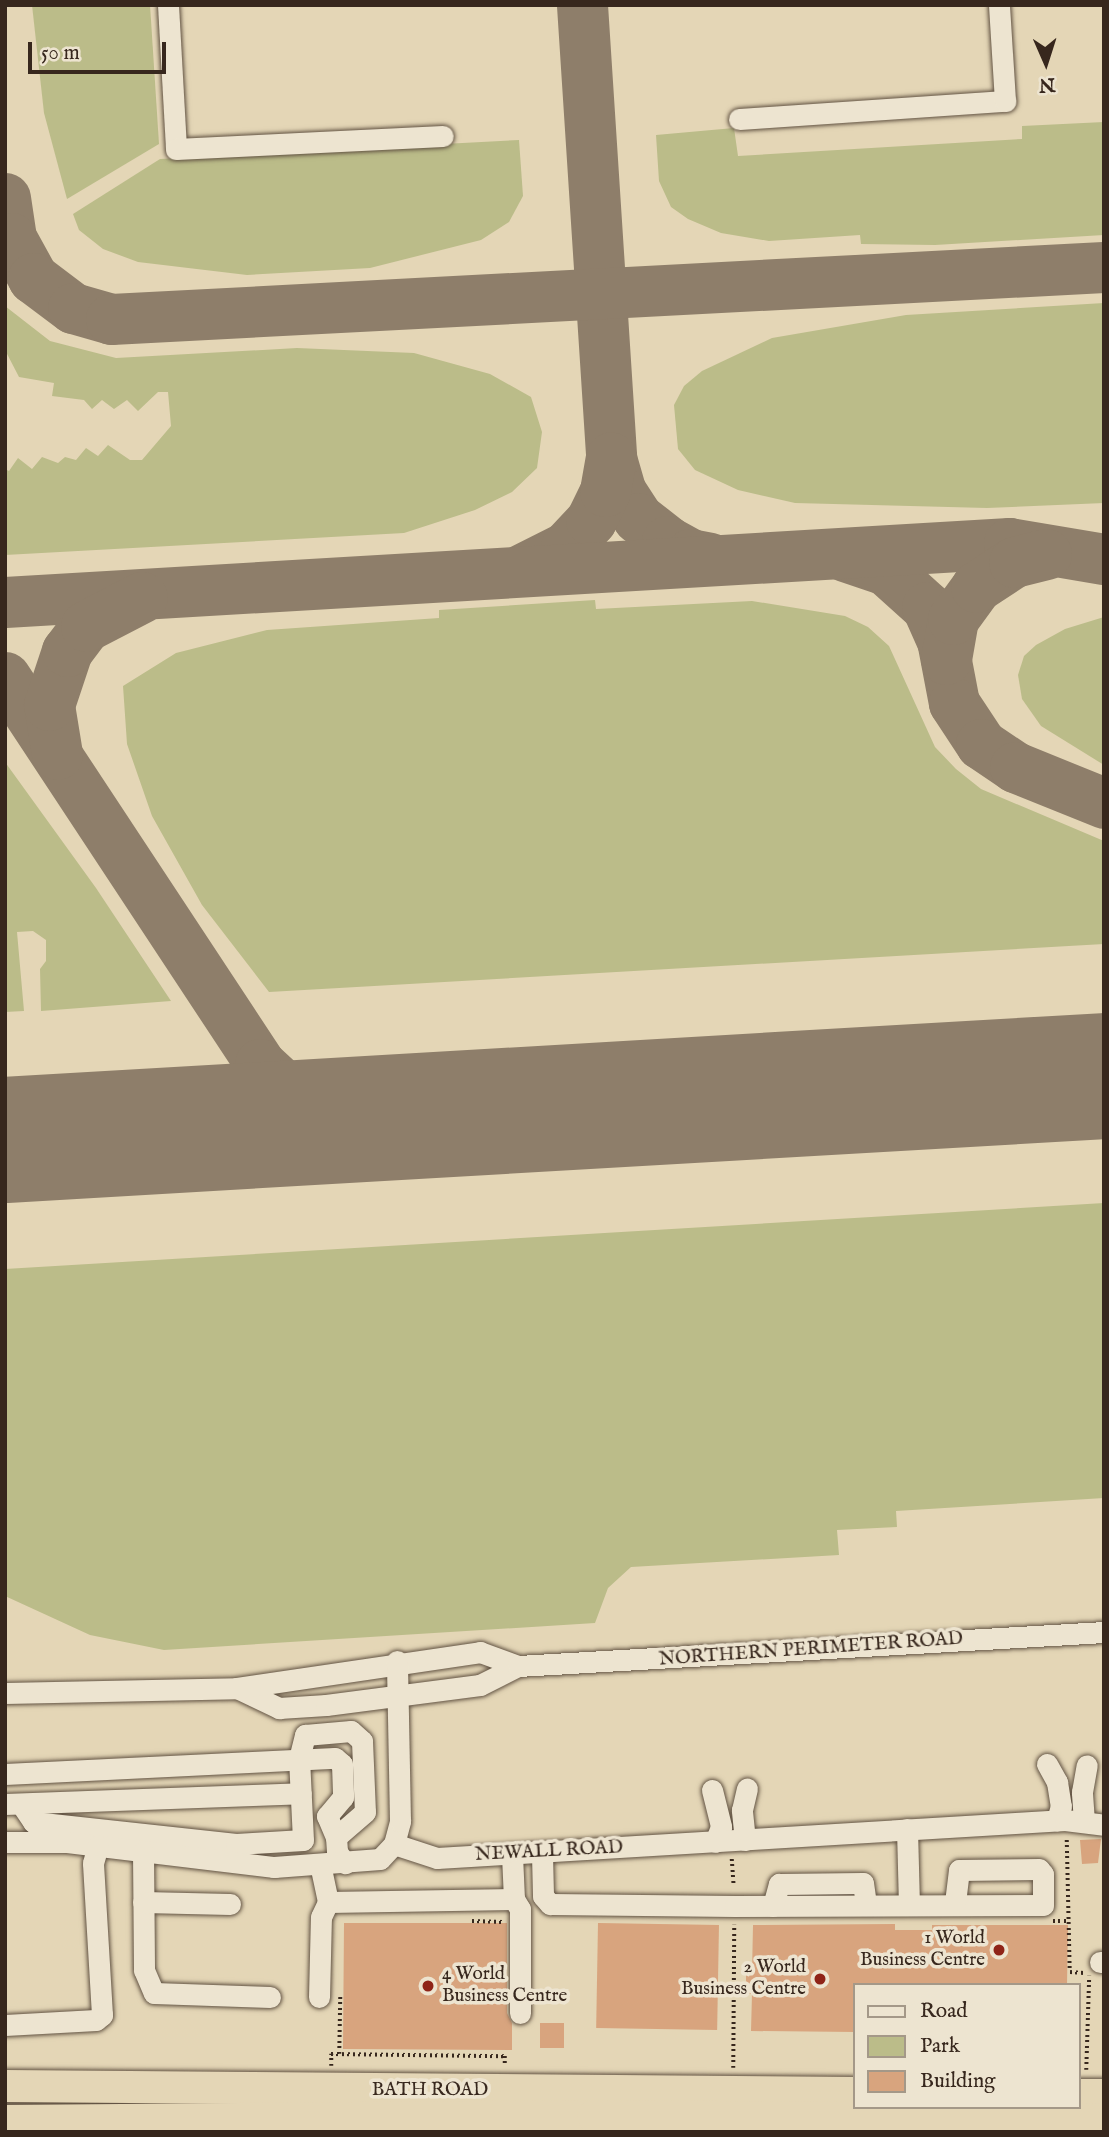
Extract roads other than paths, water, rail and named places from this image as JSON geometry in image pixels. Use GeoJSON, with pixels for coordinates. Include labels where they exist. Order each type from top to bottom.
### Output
{"type":"FeatureCollection","features":[{"type":"Feature","properties":{"kind":"highway","name":"BATH ROAD"},"geometry":{"type":"LineString","coordinates":[[5,2086],[853,2093]]}},
{"type":"Feature","properties":{"kind":"highway","name":"BATH ROAD"},"geometry":{"type":"LineString","coordinates":[[20,2124],[870,2126],[1104,2120]]}},
{"type":"Feature","properties":{"kind":"street"},"geometry":{"type":"LineString","coordinates":[[168,5],[176,149],[443,136]]}},
{"type":"Feature","properties":{"kind":"street"},"geometry":{"type":"LineString","coordinates":[[739,119],[1005,101],[999,5]]}},
{"type":"Feature","properties":{"kind":"street","name":"NORTHERN PERIMETER ROAD"},"geometry":{"type":"LineString","coordinates":[[237,1688],[279,1707],[480,1685],[519,1667],[1104,1633]]}},
{"type":"Feature","properties":{"kind":"street","name":"NORTHERN PERIMETER ROAD"},"geometry":{"type":"LineString","coordinates":[[5,1693],[237,1688],[397,1661],[480,1652],[519,1667]]}},
{"type":"Feature","properties":{"kind":"street"},"geometry":{"type":"LineString","coordinates":[[5,1842],[98,1846],[235,1865],[345,1863],[380,1859],[394,1844],[400,1821],[397,1661]]}},
{"type":"Feature","properties":{"kind":"street"},"geometry":{"type":"LineString","coordinates":[[13,1804],[33,1822],[236,1844],[303,1840],[301,1752],[305,1735],[351,1731],[362,1741],[365,1812],[336,1838]]}},
{"type":"Feature","properties":{"kind":"street"},"geometry":{"type":"LineString","coordinates":[[5,1774],[301,1752],[335,1758],[342,1764],[343,1797],[327,1816],[336,1838],[337,1852],[345,1863]]}},
{"type":"Feature","properties":{"kind":"street"},"geometry":{"type":"LineString","coordinates":[[1047,1764],[1058,1782],[1061,1806],[1077,1822]]}},
{"type":"Feature","properties":{"kind":"street"},"geometry":{"type":"LineString","coordinates":[[1077,1822],[1087,1765]]}},
{"type":"Feature","properties":{"kind":"street"},"geometry":{"type":"LineString","coordinates":[[730,1841],[747,1789]]}},
{"type":"Feature","properties":{"kind":"street"},"geometry":{"type":"LineString","coordinates":[[712,1790],[721,1826],[730,1841]]}},
{"type":"Feature","properties":{"kind":"street"},"geometry":{"type":"LineString","coordinates":[[13,1804],[301,1793]]}},
{"type":"Feature","properties":{"kind":"street","name":"NEWALL ROAD"},"geometry":{"type":"LineString","coordinates":[[394,1844],[437,1858],[512,1856],[906,1829],[1077,1822]]}},
{"type":"Feature","properties":{"kind":"street"},"geometry":{"type":"LineString","coordinates":[[906,1829],[909,1905]]}},
{"type":"Feature","properties":{"kind":"street"},"geometry":{"type":"LineString","coordinates":[[5,2025],[96,2020],[102,2015],[93,1863],[98,1846]]}},
{"type":"Feature","properties":{"kind":"street"},"geometry":{"type":"LineString","coordinates":[[143,1852],[144,1970],[154,1993],[270,1997]]}},
{"type":"Feature","properties":{"kind":"street"},"geometry":{"type":"LineString","coordinates":[[542,1854],[543,1896],[550,1904],[734,1906],[1043,1905],[1043,1874],[1039,1869],[959,1870],[955,1905]]}},
{"type":"Feature","properties":{"kind":"street"},"geometry":{"type":"LineString","coordinates":[[512,1856],[514,1899],[520,1922],[520,2013]]}},
{"type":"Feature","properties":{"kind":"street"},"geometry":{"type":"LineString","coordinates":[[319,1997],[321,1917],[328,1902],[320,1864]]}},
{"type":"Feature","properties":{"kind":"street"},"geometry":{"type":"LineString","coordinates":[[328,1902],[514,1899]]}},
{"type":"Feature","properties":{"kind":"street"},"geometry":{"type":"LineString","coordinates":[[144,1902],[230,1904]]}},
{"type":"Feature","properties":{"kind":"place","name":"1 World Business Centre"},"geometry":{"type":"Point","coordinates":[999,1950]}},
{"type":"Feature","properties":{"kind":"place","name":"2 World Business Centre"},"geometry":{"type":"Point","coordinates":[820,1979]}},
{"type":"Feature","properties":{"kind":"place","name":"4 World Business Centre"},"geometry":{"type":"Point","coordinates":[428,1986]}}]}
